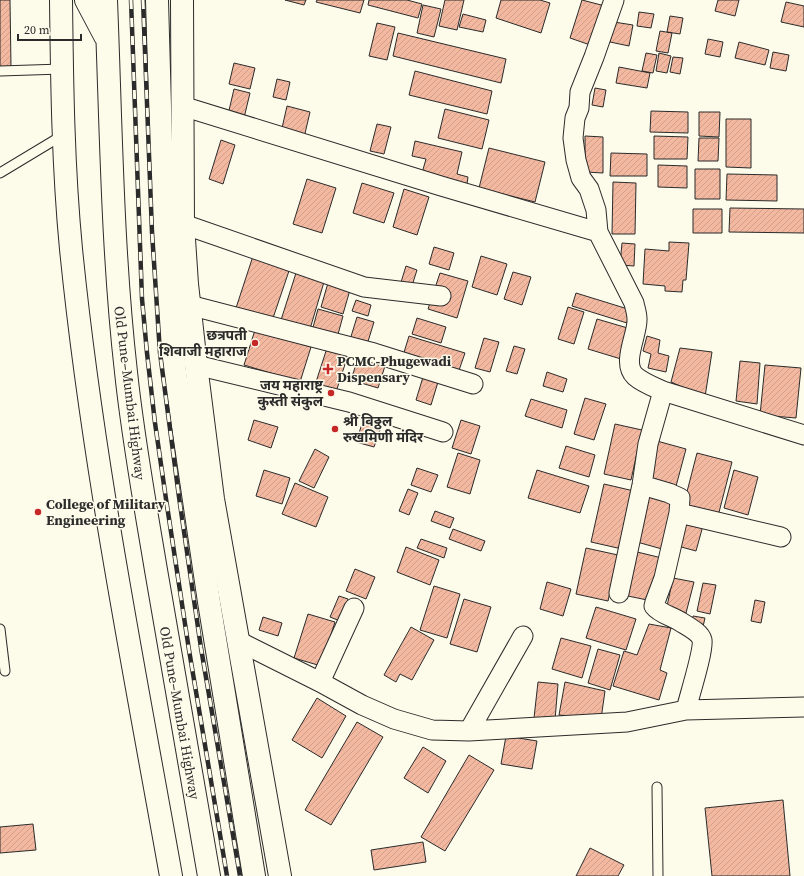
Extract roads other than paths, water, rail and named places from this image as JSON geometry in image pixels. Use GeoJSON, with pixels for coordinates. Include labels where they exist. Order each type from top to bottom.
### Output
{"type":"FeatureCollection","features":[{"type":"Feature","properties":{"kind":"main road"},"geometry":{"type":"LineString","coordinates":[[61,0],[64,135],[71,247],[87,383],[102,484],[171,876]]}},
{"type":"Feature","properties":{"kind":"main road"},"geometry":{"type":"LineString","coordinates":[[86,0],[108,40]]}},
{"type":"Feature","properties":{"kind":"main road","name":"Old Pune–Mumbai Highway"},"geometry":{"type":"LineString","coordinates":[[106,0],[113,216],[118,295],[126,374],[136,454],[209,876]]}},
{"type":"Feature","properties":{"kind":"main road"},"geometry":{"type":"LineString","coordinates":[[157,0],[166,275],[175,372],[209,602],[254,876]]}},
{"type":"Feature","properties":{"kind":"main road"},"geometry":{"type":"LineString","coordinates":[[182,0],[183,224],[189,305],[213,499],[280,876]]}},
{"type":"Feature","properties":{"kind":"street"},"geometry":{"type":"LineString","coordinates":[[614,0],[594,58],[580,92],[579,108],[575,118],[573,138],[576,160],[582,178],[589,189],[596,210],[598,232],[634,303],[637,319],[630,353],[631,369],[634,375],[663,391],[804,435]]}},
{"type":"Feature","properties":{"kind":"street"},"geometry":{"type":"LineString","coordinates":[[182,106],[441,186],[598,232]]}},
{"type":"Feature","properties":{"kind":"street"},"geometry":{"type":"LineString","coordinates":[[183,224],[364,287],[441,296]]}},
{"type":"Feature","properties":{"kind":"street"},"geometry":{"type":"LineString","coordinates":[[189,305],[374,353],[473,384]]}},
{"type":"Feature","properties":{"kind":"street"},"geometry":{"type":"LineString","coordinates":[[196,365],[349,402],[443,432]]}},
{"type":"Feature","properties":{"kind":"street"},"geometry":{"type":"LineString","coordinates":[[619,593],[642,484],[648,444],[663,391]]}},
{"type":"Feature","properties":{"kind":"street"},"geometry":{"type":"LineString","coordinates":[[642,484],[680,498],[679,513],[664,578],[654,606],[657,610],[676,619],[699,635],[702,640],[699,659],[686,710]]}},
{"type":"Feature","properties":{"kind":"street"},"geometry":{"type":"LineString","coordinates":[[679,513],[781,538]]}},
{"type":"Feature","properties":{"kind":"street"},"geometry":{"type":"LineString","coordinates":[[320,682],[354,608]]}},
{"type":"Feature","properties":{"kind":"street"},"geometry":{"type":"LineString","coordinates":[[469,731],[523,636]]}},
{"type":"Feature","properties":{"kind":"street"},"geometry":{"type":"LineString","coordinates":[[238,641],[362,705],[394,719],[432,730],[469,731],[627,722],[686,710],[804,707]]}},
{"type":"Feature","properties":{"kind":"lane"},"geometry":{"type":"LineString","coordinates":[[0,72],[62,69]]}},
{"type":"Feature","properties":{"kind":"lane"},"geometry":{"type":"LineString","coordinates":[[0,173],[64,135]]}},
{"type":"Feature","properties":{"kind":"lane"},"geometry":{"type":"LineString","coordinates":[[0,629],[5,671]]}},
{"type":"Feature","properties":{"kind":"lane"},"geometry":{"type":"LineString","coordinates":[[656,787],[658,876]]}},
{"type":"Feature","properties":{"kind":"railway"},"geometry":{"type":"LineString","coordinates":[[131,0],[142,299],[147,353],[155,423],[189,650],[227,876]]}},
{"type":"Feature","properties":{"kind":"railway"},"geometry":{"type":"LineString","coordinates":[[143,0],[152,232],[160,353],[201,648],[240,876]]}},
{"type":"Feature","properties":{"kind":"place","name":"छत्रपती शिवाजी महाराज"},"geometry":{"type":"Point","coordinates":[255,343]}},
{"type":"Feature","properties":{"kind":"place","name":"PCMC-Phugewadi Dispensary"},"geometry":{"type":"Point","coordinates":[328,369]}},
{"type":"Feature","properties":{"kind":"place","name":"जय महाराष्ट्र कुस्ती संकुल"},"geometry":{"type":"Point","coordinates":[331,393]}},
{"type":"Feature","properties":{"kind":"place","name":"श्री विठ्ठल रुखमिणी मंदिर"},"geometry":{"type":"Point","coordinates":[335,429]}},
{"type":"Feature","properties":{"kind":"place","name":"College of Military Engineering"},"geometry":{"type":"Point","coordinates":[38,512]}}]}
